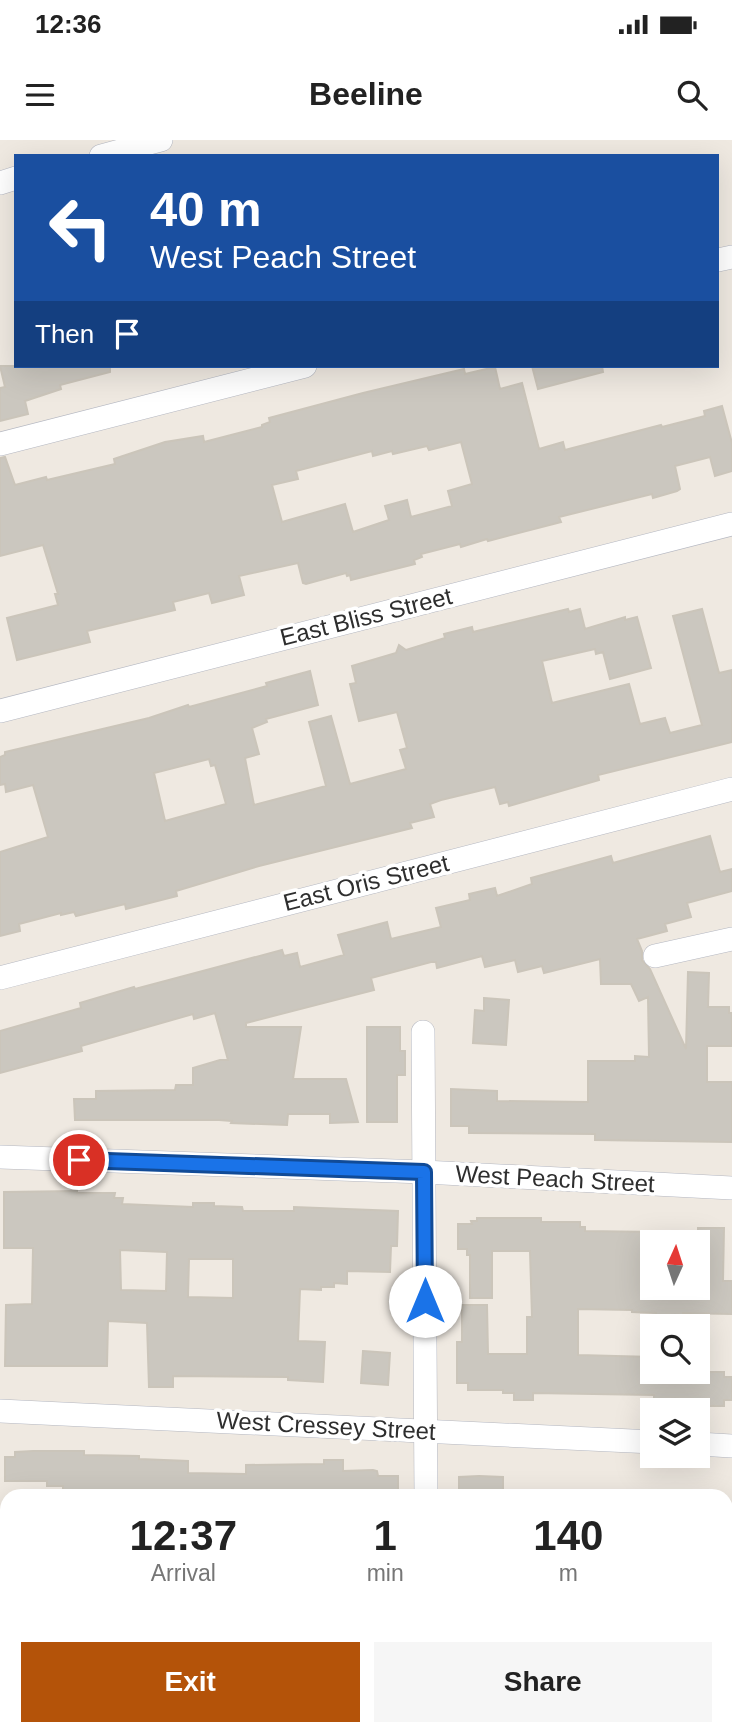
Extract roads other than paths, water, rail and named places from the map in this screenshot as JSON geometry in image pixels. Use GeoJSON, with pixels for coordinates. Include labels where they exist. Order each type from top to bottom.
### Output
{"type":"FeatureCollection","features":[{"type":"Feature","properties":{"kind":"street"},"geometry":{"type":"LineString","coordinates":[[108,154],[160,140]]}},
{"type":"Feature","properties":{"kind":"street"},"geometry":{"type":"LineString","coordinates":[[0,443],[296,368]]}},
{"type":"Feature","properties":{"kind":"street","name":"East Bliss Street"},"geometry":{"type":"LineString","coordinates":[[0,711],[732,524]]}},
{"type":"Feature","properties":{"kind":"street","name":"East Oris Street"},"geometry":{"type":"LineString","coordinates":[[0,978],[732,789]]}},
{"type":"Feature","properties":{"kind":"street"},"geometry":{"type":"LineString","coordinates":[[655,956],[732,939]]}},
{"type":"Feature","properties":{"kind":"street"},"geometry":{"type":"LineString","coordinates":[[423,1032],[426,1489]]}},
{"type":"Feature","properties":{"kind":"street","name":"West Peach Street"},"geometry":{"type":"LineString","coordinates":[[0,1157],[424,1172],[732,1188]]}},
{"type":"Feature","properties":{"kind":"street","name":"West Cressey Street"},"geometry":{"type":"LineString","coordinates":[[0,1411],[640,1441]]}},
{"type":"Feature","properties":{"kind":"street"},"geometry":{"type":"LineString","coordinates":[[710,1445],[732,1446]]}}]}
